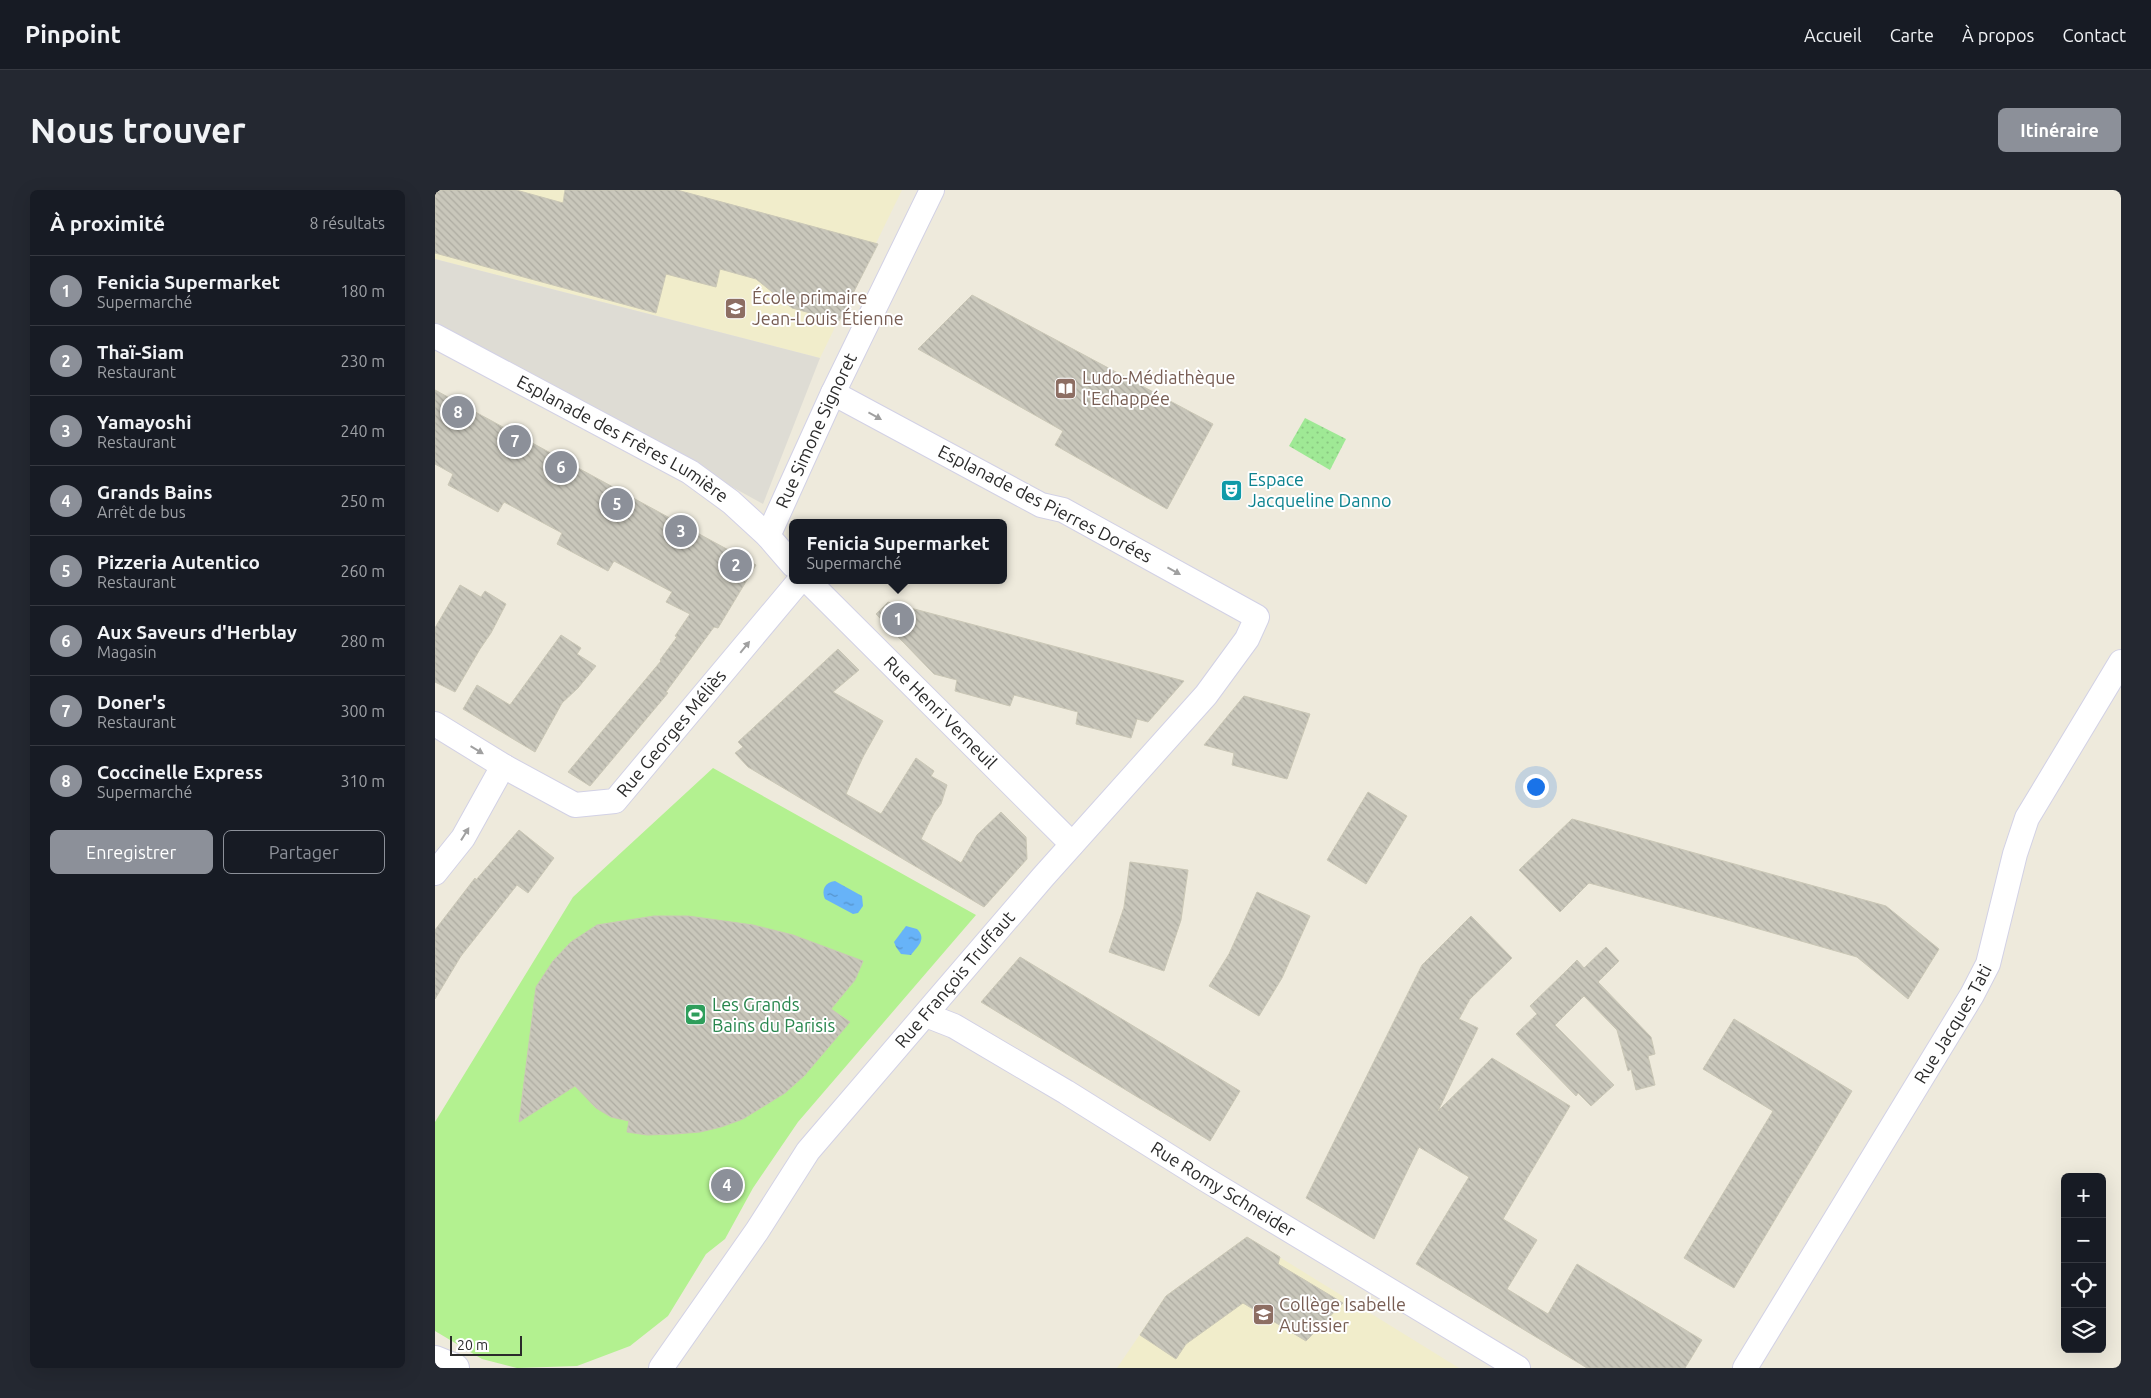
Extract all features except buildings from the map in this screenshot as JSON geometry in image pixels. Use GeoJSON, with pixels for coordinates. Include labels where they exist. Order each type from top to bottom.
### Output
{"type":"FeatureCollection","features":[{"type":"Feature","properties":{"kind":"main road"},"geometry":{"type":"LineString","coordinates":[[435,1361],[443,1368]]}},
{"type":"Feature","properties":{"kind":"main road"},"geometry":{"type":"LineString","coordinates":[[435,1361],[455,1368]]}},
{"type":"Feature","properties":{"kind":"street","name":"Rue Simone Signoret"},"geometry":{"type":"LineString","coordinates":[[768,536],[833,393],[932,190]]}},
{"type":"Feature","properties":{"kind":"street","name":"Esplanade des Frères Lumière"},"geometry":{"type":"LineString","coordinates":[[435,336],[690,472],[731,502],[768,536],[789,560]]}},
{"type":"Feature","properties":{"kind":"street","name":"Esplanade des Pierres Dorées"},"geometry":{"type":"LineString","coordinates":[[833,393],[1041,506],[1063,510],[1257,617]]}},
{"type":"Feature","properties":{"kind":"street","name":"Rue Georges Méliès"},"geometry":{"type":"LineString","coordinates":[[435,724],[505,767],[575,805],[615,800],[797,584]]}},
{"type":"Feature","properties":{"kind":"street","name":"Rue Henri Verneuil"},"geometry":{"type":"LineString","coordinates":[[811,584],[1072,844]]}},
{"type":"Feature","properties":{"kind":"street","name":"Rue François Truffaut"},"geometry":{"type":"LineString","coordinates":[[666,1365],[808,1152],[1072,844],[1159,750],[1206,695],[1247,639],[1257,617]]}},
{"type":"Feature","properties":{"kind":"street","name":"Rue Jacques Tati"},"geometry":{"type":"LineString","coordinates":[[1745,1368],[1972,994],[1988,964],[2015,854],[2027,818],[2121,662]]}},
{"type":"Feature","properties":{"kind":"street"},"geometry":{"type":"LineString","coordinates":[[435,873],[463,838],[498,775],[505,767]]}},
{"type":"Feature","properties":{"kind":"street","name":"Rue Romy Schneider"},"geometry":{"type":"LineString","coordinates":[[926,1015],[954,1026],[1066,1092],[1205,1179],[1518,1368]]}},
{"type":"Feature","properties":{"kind":"shaded area","name":"École primaire Jean-Louis Étienne"},"geometry":{"type":"Polygon","coordinates":[[[435,190],[902,190],[820,358],[435,259],[435,190]]]}},
{"type":"Feature","properties":{"kind":"shaded area"},"geometry":{"type":"Polygon","coordinates":[[[435,259],[820,358],[763,504],[435,323],[435,259]]]}},
{"type":"Feature","properties":{"kind":"shaded area","name":"Collège Isabelle Autissier"},"geometry":{"type":"Polygon","coordinates":[[[1247,1237],[1459,1368],[1117,1368],[1166,1296],[1247,1237]]]}},
{"type":"Feature","properties":{"kind":"green space"},"geometry":{"type":"Polygon","coordinates":[[[1305,418],[1346,439],[1330,470],[1289,446],[1305,418]]]}},
{"type":"Feature","properties":{"kind":"green space","name":"Les Grands Bains du Parisis"},"geometry":{"type":"Polygon","coordinates":[[[713,768],[976,915],[798,1122],[753,1188],[725,1239],[706,1254],[668,1316],[630,1346],[577,1366],[517,1368],[482,1359],[435,1331],[435,1122],[573,897],[713,768]]]}},
{"type":"Feature","properties":{"kind":"water"},"geometry":{"type":"Polygon","coordinates":[[[835,881],[862,896],[863,906],[858,913],[853,914],[825,899],[823,893],[826,885],[835,881]]]}},
{"type":"Feature","properties":{"kind":"water"},"geometry":{"type":"Polygon","coordinates":[[[906,926],[917,929],[921,936],[919,945],[911,955],[901,954],[894,942],[906,926]]]}},
{"type":"Feature","properties":{"kind":"place","name":"École primaire Jean-Louis Étienne"},"geometry":{"type":"Point","coordinates":[736,308]}},
{"type":"Feature","properties":{"kind":"place","name":"Ludo-Médiathèque l'Echappée"},"geometry":{"type":"Point","coordinates":[1066,388]}},
{"type":"Feature","properties":{"kind":"place","name":"Coccinelle Express"},"geometry":{"type":"Point","coordinates":[458,412]}},
{"type":"Feature","properties":{"kind":"place","name":"Doner's"},"geometry":{"type":"Point","coordinates":[515,441]}},
{"type":"Feature","properties":{"kind":"place","name":"Aux Saveurs d'Herblay"},"geometry":{"type":"Point","coordinates":[561,467]}},
{"type":"Feature","properties":{"kind":"place","name":"Espace Jacqueline Danno"},"geometry":{"type":"Point","coordinates":[1232,490]}},
{"type":"Feature","properties":{"kind":"place","name":"Pizzeria Autentico"},"geometry":{"type":"Point","coordinates":[617,504]}},
{"type":"Feature","properties":{"kind":"place","name":"Yamayoshi"},"geometry":{"type":"Point","coordinates":[681,531]}},
{"type":"Feature","properties":{"kind":"place","name":"Thaï-Siam"},"geometry":{"type":"Point","coordinates":[736,565]}},
{"type":"Feature","properties":{"kind":"place","name":"Fenicia Supermarket"},"geometry":{"type":"Point","coordinates":[898,619]}},
{"type":"Feature","properties":{"kind":"place","name":"Les Grands Bains du Parisis"},"geometry":{"type":"Point","coordinates":[696,1015]}},
{"type":"Feature","properties":{"kind":"place","name":"Grands Bains"},"geometry":{"type":"Point","coordinates":[727,1185]}},
{"type":"Feature","properties":{"kind":"place","name":"Collège Isabelle Autissier"},"geometry":{"type":"Point","coordinates":[1263,1315]}}]}
